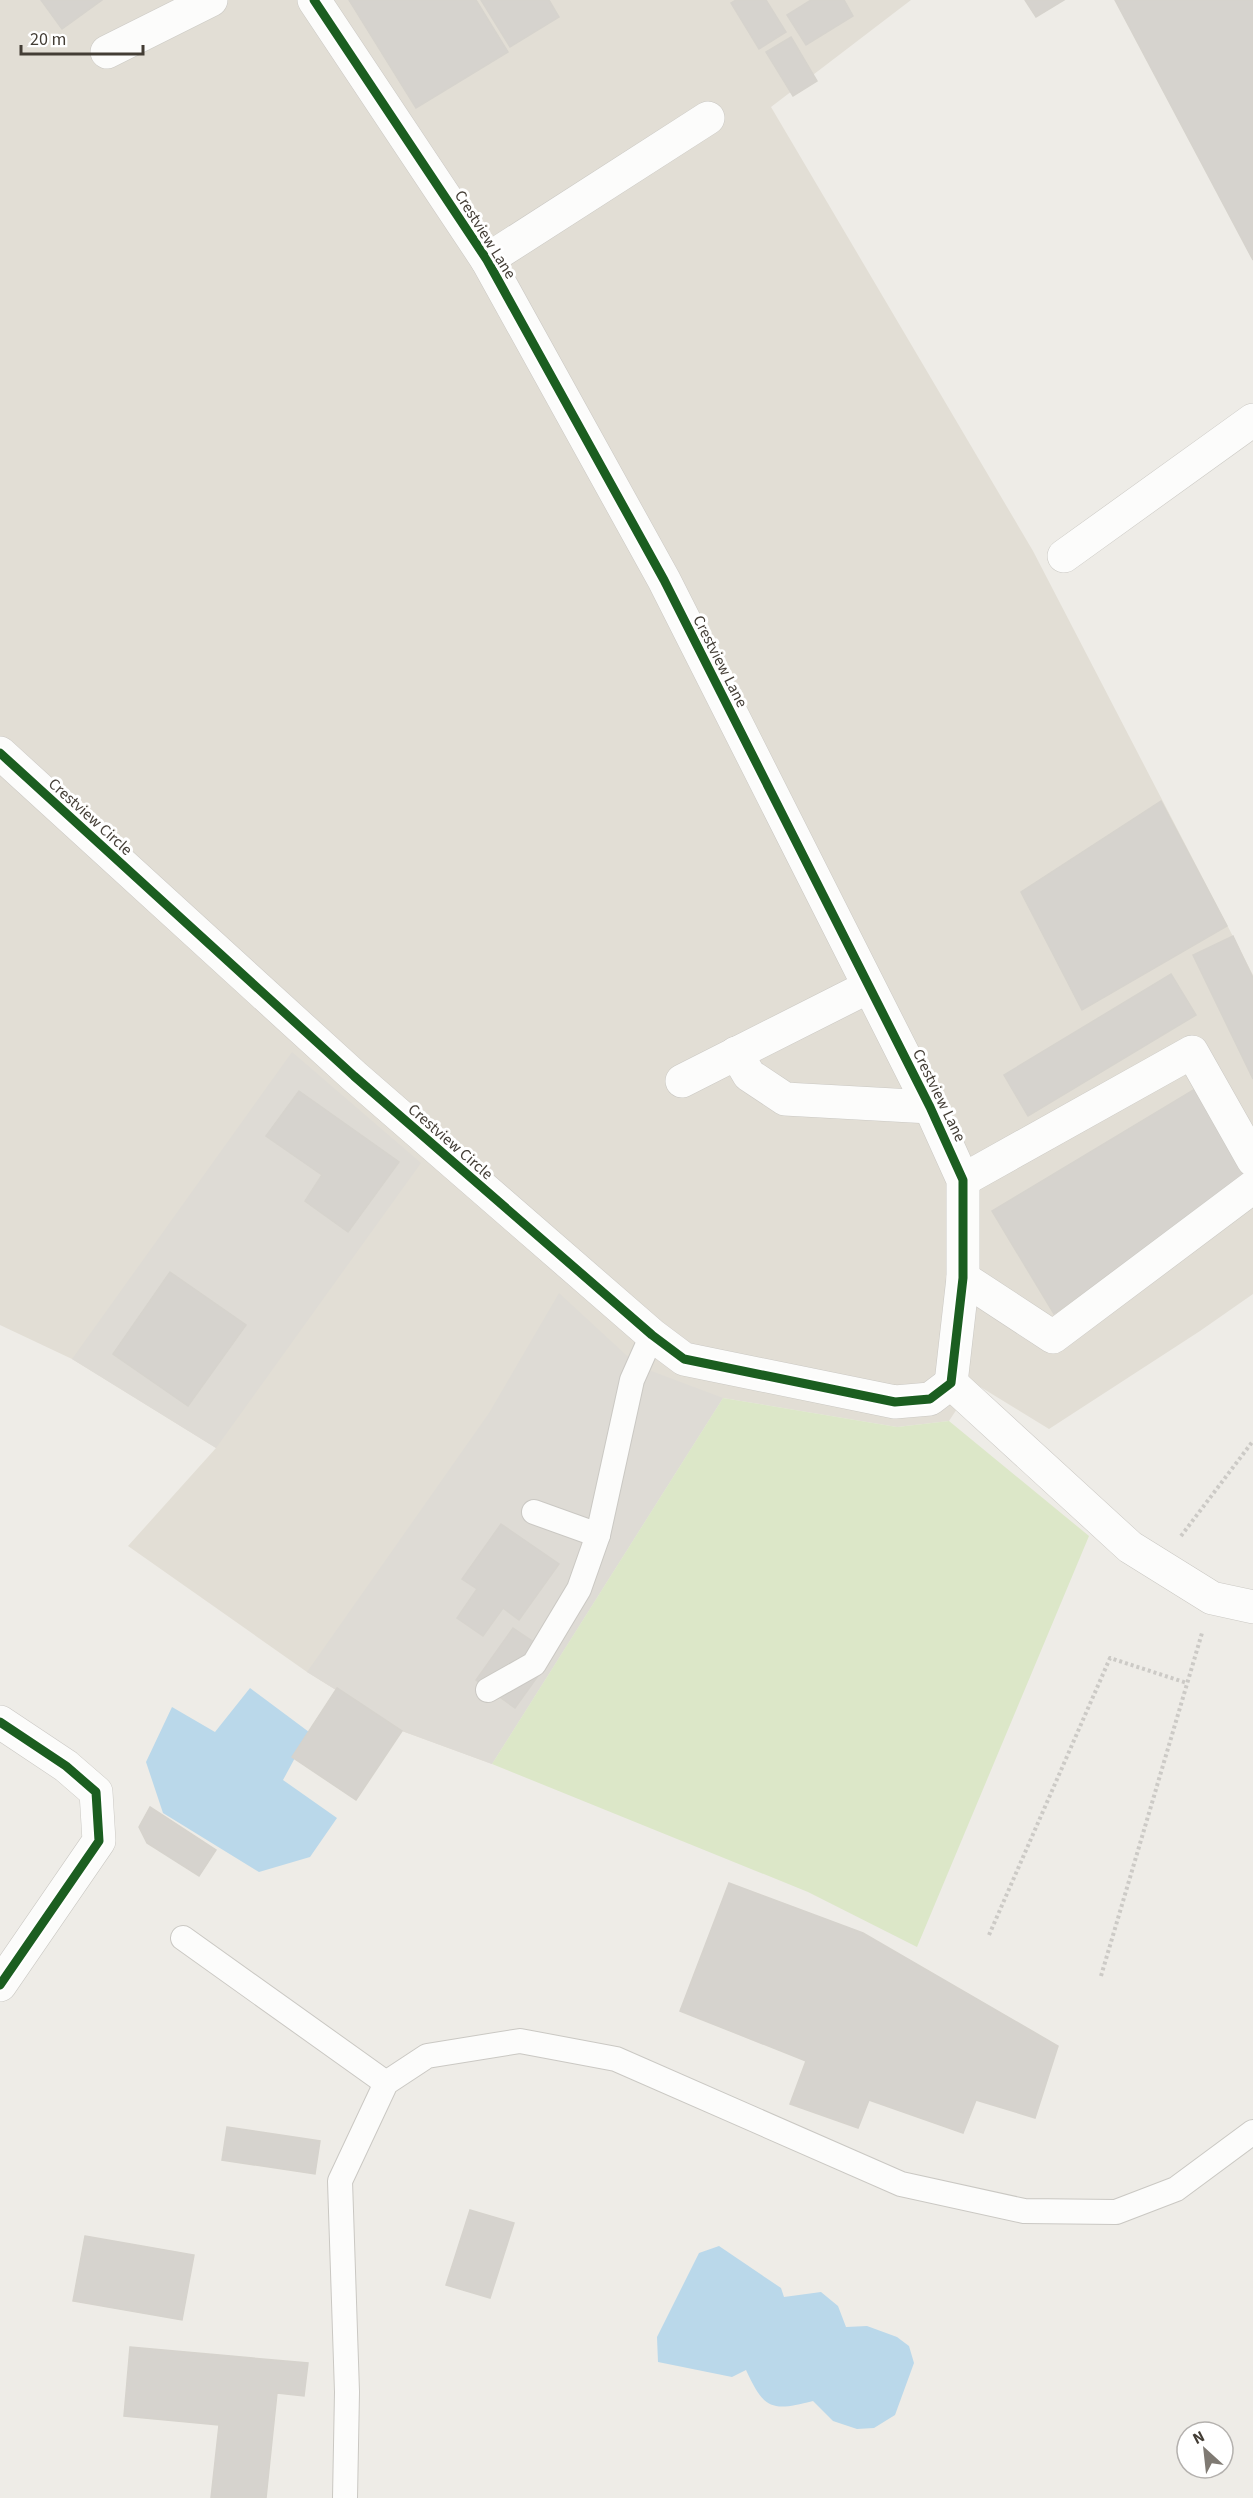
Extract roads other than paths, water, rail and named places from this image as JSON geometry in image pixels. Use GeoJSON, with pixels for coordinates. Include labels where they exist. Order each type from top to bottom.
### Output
{"type":"FeatureCollection","features":[{"type":"Feature","properties":{"kind":"street"},"geometry":{"type":"LineString","coordinates":[[107,52],[211,0]]}},
{"type":"Feature","properties":{"kind":"street","name":"Crestview Lane"},"geometry":{"type":"LineString","coordinates":[[314,0],[487,260],[664,580],[930,1107],[963,1180],[963,1278],[951,1383]]}},
{"type":"Feature","properties":{"kind":"street"},"geometry":{"type":"LineString","coordinates":[[487,260],[708,118]]}},
{"type":"Feature","properties":{"kind":"street"},"geometry":{"type":"LineString","coordinates":[[1064,555],[1253,420]]}},
{"type":"Feature","properties":{"kind":"street","name":"Crestview Circle"},"geometry":{"type":"LineString","coordinates":[[0,753],[354,1076],[652,1335],[684,1359],[895,1402],[930,1399],[951,1383]]}},
{"type":"Feature","properties":{"kind":"street"},"geometry":{"type":"LineString","coordinates":[[682,1081],[868,987]]}},
{"type":"Feature","properties":{"kind":"street"},"geometry":{"type":"LineString","coordinates":[[963,1180],[1192,1052],[1253,1160]]}},
{"type":"Feature","properties":{"kind":"street"},"geometry":{"type":"LineString","coordinates":[[736,1053],[749,1075],[785,1099],[930,1107]]}},
{"type":"Feature","properties":{"kind":"street"},"geometry":{"type":"LineString","coordinates":[[963,1278],[1053,1337],[1253,1187]]}},
{"type":"Feature","properties":{"kind":"street"},"geometry":{"type":"LineString","coordinates":[[951,1383],[1130,1547],[1212,1598],[1253,1607]]}},
{"type":"Feature","properties":{"kind":"street"},"geometry":{"type":"LineString","coordinates":[[0,1722],[66,1766],[96,1792],[99,1841],[0,1985]]}},
{"type":"Feature","properties":{"kind":"lane"},"geometry":{"type":"LineString","coordinates":[[488,1690],[534,1664],[579,1589],[597,1535],[632,1380],[652,1335]]}},
{"type":"Feature","properties":{"kind":"lane"},"geometry":{"type":"LineString","coordinates":[[534,1512],[597,1535]]}},
{"type":"Feature","properties":{"kind":"lane"},"geometry":{"type":"LineString","coordinates":[[183,1938],[386,2083]]}},
{"type":"Feature","properties":{"kind":"lane"},"geometry":{"type":"LineString","coordinates":[[345,2498],[347,2392],[340,2181],[386,2083],[427,2056],[520,2041],[616,2059],[901,2184],[1024,2211],[1116,2212],[1176,2189],[1253,2132]]}},
{"type":"Feature","properties":{"kind":"water"},"geometry":{"type":"Polygon","coordinates":[[[250,1688],[309,1732],[283,1780],[337,1818],[310,1857],[259,1872],[163,1813],[146,1762],[172,1707],[215,1732],[250,1688]]]}},
{"type":"Feature","properties":{"kind":"water"},"geometry":{"type":"Polygon","coordinates":[[[719,2246],[781,2288],[784,2297],[821,2292],[838,2306],[846,2327],[867,2326],[897,2337],[909,2346],[914,2363],[895,2415],[874,2428],[857,2429],[833,2421],[813,2401],[787,2406],[770,2404],[758,2393],[746,2370],[732,2377],[658,2362],[657,2337],[699,2253],[719,2246]]]}}]}
